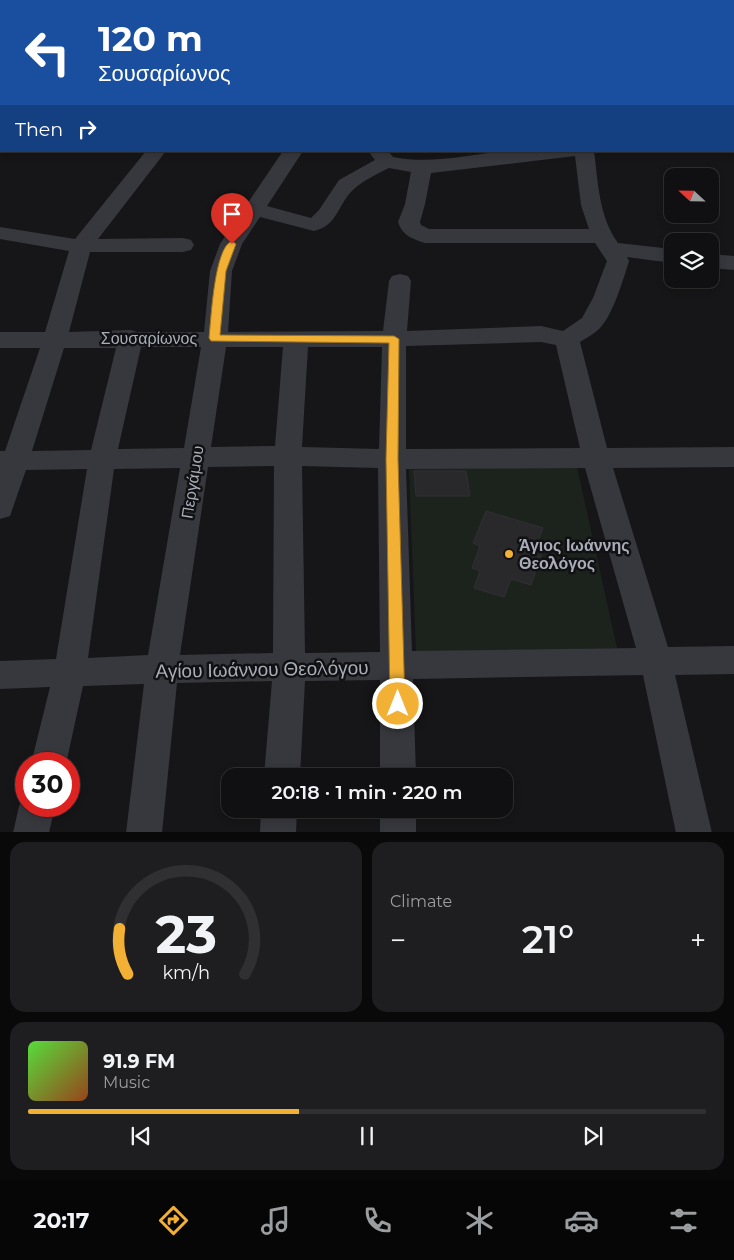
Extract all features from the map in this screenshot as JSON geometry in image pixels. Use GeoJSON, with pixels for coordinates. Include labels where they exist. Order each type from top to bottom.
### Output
{"type":"FeatureCollection","features":[{"type":"Feature","properties":{"kind":"street"},"geometry":{"type":"LineString","coordinates":[[0,508],[7,461],[55,339],[81,246],[155,152]]}},
{"type":"Feature","properties":{"kind":"street","name":"Περγάμου"},"geometry":{"type":"LineString","coordinates":[[144,832],[162,670],[215,338],[221,271],[232,244],[292,152]]}},
{"type":"Feature","properties":{"kind":"street"},"geometry":{"type":"LineString","coordinates":[[255,209],[314,225],[322,221],[348,183],[382,156],[400,165],[422,166],[460,165],[518,155],[560,152]]}},
{"type":"Feature","properties":{"kind":"street"},"geometry":{"type":"LineString","coordinates":[[584,152],[590,201],[607,243],[618,261],[605,298],[591,322],[567,340],[596,457],[656,662],[694,832]]}},
{"type":"Feature","properties":{"kind":"street"},"geometry":{"type":"LineString","coordinates":[[422,166],[415,204],[409,222],[411,229],[425,236],[607,243],[664,254]]}},
{"type":"Feature","properties":{"kind":"street"},"geometry":{"type":"LineString","coordinates":[[0,233],[81,246],[182,245]]}},
{"type":"Feature","properties":{"kind":"street"},"geometry":{"type":"LineString","coordinates":[[719,262],[734,263]]}},
{"type":"Feature","properties":{"kind":"street"},"geometry":{"type":"LineString","coordinates":[[398,768],[392,459],[394,339],[400,281]]}},
{"type":"Feature","properties":{"kind":"street","name":"Σουσαρίωνος"},"geometry":{"type":"LineString","coordinates":[[0,340],[131,338],[394,339],[541,334],[567,340]]}},
{"type":"Feature","properties":{"kind":"street"},"geometry":{"type":"LineString","coordinates":[[51,752],[70,672],[102,460],[131,338]]}},
{"type":"Feature","properties":{"kind":"street"},"geometry":{"type":"LineString","coordinates":[[283,768],[289,668],[288,456],[296,339]]}},
{"type":"Feature","properties":{"kind":"street"},"geometry":{"type":"LineString","coordinates":[[7,461],[288,456],[392,459],[734,456]]}},
{"type":"Feature","properties":{"kind":"street","name":"Αγίου Ιωάννου Θεολόγου"},"geometry":{"type":"LineString","coordinates":[[0,675],[162,670],[734,660]]}},
{"type":"Feature","properties":{"kind":"street"},"geometry":{"type":"LineString","coordinates":[[31,832],[34,817]]}},
{"type":"Feature","properties":{"kind":"street"},"geometry":{"type":"LineString","coordinates":[[278,832],[279,818]]}},
{"type":"Feature","properties":{"kind":"street"},"geometry":{"type":"LineString","coordinates":[[398,818],[398,832]]}},
{"type":"Feature","properties":{"kind":"shaded area"},"geometry":{"type":"Polygon","coordinates":[[[577,467],[617,648],[416,653],[409,469],[577,467]]]}},
{"type":"Feature","properties":{"kind":"building"},"geometry":{"type":"Polygon","coordinates":[[[414,471],[466,471],[470,496],[416,496],[414,471]]]}},
{"type":"Feature","properties":{"kind":"building","name":"Άγιος Ιωάννης Θεολόγος"},"geometry":{"type":"Polygon","coordinates":[[[486,511],[543,528],[537,544],[544,547],[531,585],[511,579],[504,597],[474,588],[480,571],[472,568],[480,546],[473,543],[486,511]]]}},
{"type":"Feature","properties":{"kind":"place","name":"Άγιος Ιωάννης Θεολόγος"},"geometry":{"type":"Point","coordinates":[509,554]}},
{"type":"Feature","properties":{"kind":"route"},"geometry":{"type":"LineString","coordinates":[[232,244],[221,271],[215,338],[394,339],[392,459],[398,704]]}}]}
